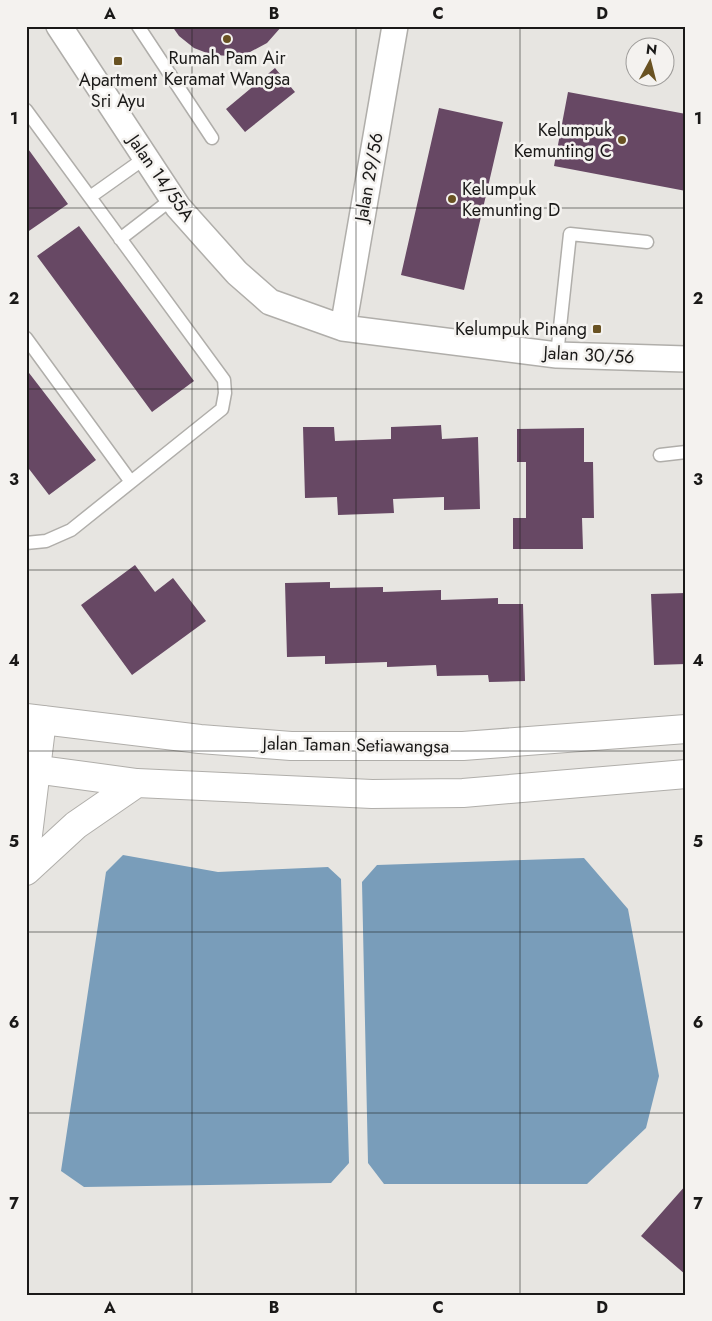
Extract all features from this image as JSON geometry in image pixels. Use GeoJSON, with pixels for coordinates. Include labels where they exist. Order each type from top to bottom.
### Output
{"type":"FeatureCollection","features":[{"type":"Feature","properties":{"kind":"main road","name":"Jalan Taman Setiawangsa"},"geometry":{"type":"LineString","coordinates":[[34,719],[200,739],[291,746],[463,746],[686,729]]}},
{"type":"Feature","properties":{"kind":"main road"},"geometry":{"type":"LineString","coordinates":[[26,851],[34,719]]}},
{"type":"Feature","properties":{"kind":"main road"},"geometry":{"type":"LineString","coordinates":[[31,769],[138,783],[372,794],[463,792],[686,774]]}},
{"type":"Feature","properties":{"kind":"main road"},"geometry":{"type":"LineString","coordinates":[[26,871],[76,825],[138,783]]}},
{"type":"Feature","properties":{"kind":"street","name":"Jalan 14/55A"},"geometry":{"type":"LineString","coordinates":[[59,26],[172,199],[237,274],[270,302],[343,328]]}},
{"type":"Feature","properties":{"kind":"street","name":"Jalan 29/56"},"geometry":{"type":"LineString","coordinates":[[343,328],[395,26]]}},
{"type":"Feature","properties":{"kind":"street","name":"Jalan 30/56"},"geometry":{"type":"LineString","coordinates":[[343,328],[556,355],[686,359]]}},
{"type":"Feature","properties":{"kind":"lane"},"geometry":{"type":"LineString","coordinates":[[138,26],[212,138]]}},
{"type":"Feature","properties":{"kind":"lane"},"geometry":{"type":"LineString","coordinates":[[26,110],[224,380],[226,393],[222,409],[71,530],[46,541],[26,543]]}},
{"type":"Feature","properties":{"kind":"lane"},"geometry":{"type":"LineString","coordinates":[[90,197],[145,158]]}},
{"type":"Feature","properties":{"kind":"lane"},"geometry":{"type":"LineString","coordinates":[[120,239],[172,199]]}},
{"type":"Feature","properties":{"kind":"lane"},"geometry":{"type":"LineString","coordinates":[[556,355],[570,234],[647,242]]}},
{"type":"Feature","properties":{"kind":"lane"},"geometry":{"type":"LineString","coordinates":[[26,338],[131,482]]}},
{"type":"Feature","properties":{"kind":"lane"},"geometry":{"type":"LineString","coordinates":[[660,454],[686,452]]}},
{"type":"Feature","properties":{"kind":"water"},"geometry":{"type":"Polygon","coordinates":[[[123,855],[218,872],[328,867],[341,879],[349,1163],[331,1183],[84,1187],[61,1171],[106,872],[123,855]]]}},
{"type":"Feature","properties":{"kind":"water"},"geometry":{"type":"Polygon","coordinates":[[[584,858],[628,909],[659,1076],[646,1128],[587,1184],[384,1184],[368,1163],[362,882],[377,865],[584,858]]]}},
{"type":"Feature","properties":{"kind":"building","name":"Rumah Pam Air Keramat Wangsa"},"geometry":{"type":"Polygon","coordinates":[[[172,26],[282,26],[267,43],[250,52],[232,56],[212,55],[194,48],[179,36],[172,26]]]}},
{"type":"Feature","properties":{"kind":"building"},"geometry":{"type":"Polygon","coordinates":[[[275,68],[295,92],[245,132],[226,109],[275,68]]]}},
{"type":"Feature","properties":{"kind":"building","name":"Kelumpuk Kemunting C"},"geometry":{"type":"Polygon","coordinates":[[[568,92],[686,114],[686,191],[554,166],[568,92]]]}},
{"type":"Feature","properties":{"kind":"building","name":"Kelumpuk Kemunting D"},"geometry":{"type":"Polygon","coordinates":[[[439,108],[503,122],[464,290],[401,275],[439,108]]]}},
{"type":"Feature","properties":{"kind":"building"},"geometry":{"type":"Polygon","coordinates":[[[26,146],[68,204],[26,233],[26,146]]]}},
{"type":"Feature","properties":{"kind":"building"},"geometry":{"type":"Polygon","coordinates":[[[79,226],[194,381],[152,412],[37,256],[79,226]]]}},
{"type":"Feature","properties":{"kind":"building"},"geometry":{"type":"Polygon","coordinates":[[[26,369],[96,460],[49,495],[26,465],[26,369]]]}},
{"type":"Feature","properties":{"kind":"building"},"geometry":{"type":"Polygon","coordinates":[[[441,425],[442,439],[478,437],[480,509],[444,510],[444,497],[393,499],[394,513],[338,515],[337,497],[305,498],[303,427],[334,427],[335,441],[391,439],[391,427],[441,425]]]}},
{"type":"Feature","properties":{"kind":"building"},"geometry":{"type":"Polygon","coordinates":[[[584,428],[584,462],[593,462],[594,518],[582,518],[583,549],[513,549],[513,518],[526,518],[526,462],[517,462],[517,429],[584,428]]]}},
{"type":"Feature","properties":{"kind":"building"},"geometry":{"type":"Polygon","coordinates":[[[135,565],[155,592],[173,578],[206,621],[132,675],[81,605],[135,565]]]}},
{"type":"Feature","properties":{"kind":"building"},"geometry":{"type":"Polygon","coordinates":[[[330,582],[330,588],[383,587],[383,592],[441,590],[441,600],[498,598],[498,604],[523,604],[525,681],[489,682],[488,675],[437,676],[436,665],[387,667],[387,662],[325,664],[325,656],[287,657],[285,583],[330,582]]]}},
{"type":"Feature","properties":{"kind":"building"},"geometry":{"type":"Polygon","coordinates":[[[686,593],[686,664],[654,665],[651,594],[686,593]]]}},
{"type":"Feature","properties":{"kind":"building"},"geometry":{"type":"Polygon","coordinates":[[[686,1185],[686,1275],[641,1236],[686,1185]]]}},
{"type":"Feature","properties":{"kind":"place","name":"Rumah Pam Air Keramat Wangsa"},"geometry":{"type":"Point","coordinates":[227,39]}},
{"type":"Feature","properties":{"kind":"place","name":"Apartment Sri Ayu"},"geometry":{"type":"Point","coordinates":[118,61]}},
{"type":"Feature","properties":{"kind":"place","name":"Kelumpuk Kemunting C"},"geometry":{"type":"Point","coordinates":[622,140]}},
{"type":"Feature","properties":{"kind":"place","name":"Kelumpuk Kemunting D"},"geometry":{"type":"Point","coordinates":[452,199]}},
{"type":"Feature","properties":{"kind":"place","name":"Kelumpuk Pinang"},"geometry":{"type":"Point","coordinates":[597,329]}}]}
